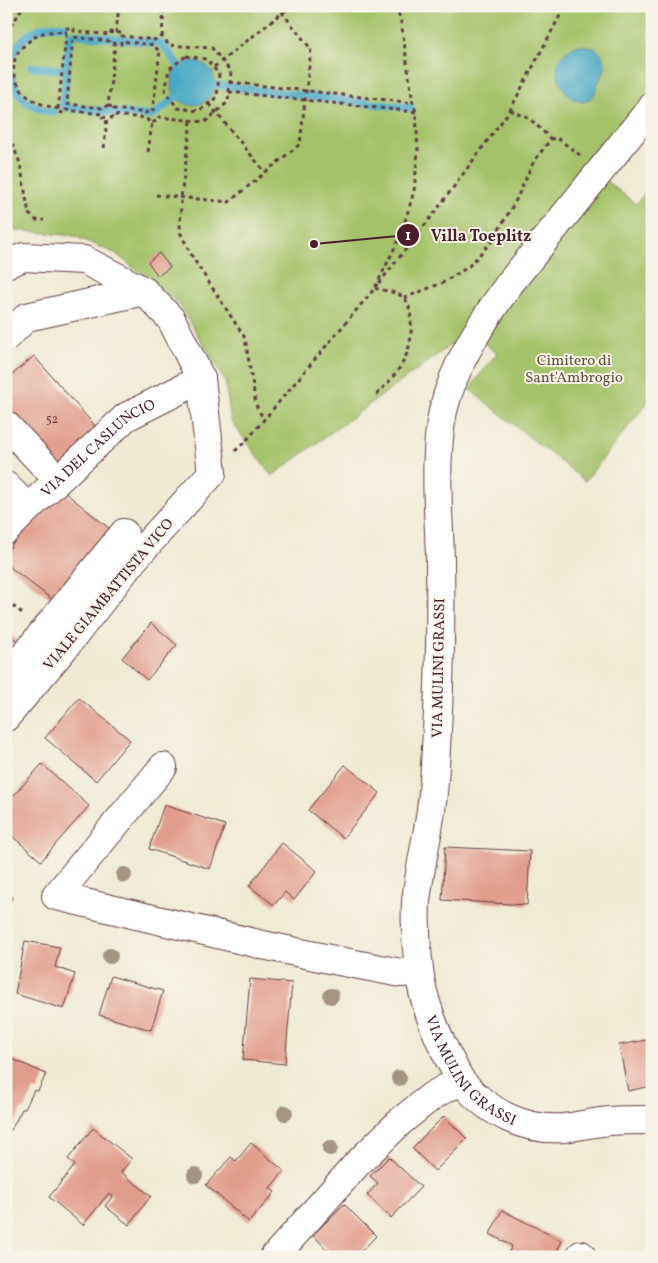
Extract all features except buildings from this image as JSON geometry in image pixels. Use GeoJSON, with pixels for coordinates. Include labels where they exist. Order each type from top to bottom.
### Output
{"type":"FeatureCollection","features":[{"type":"Feature","properties":{"kind":"street","name":"VIA MULINI GRASSI"},"geometry":{"type":"LineString","coordinates":[[652,107],[510,283],[488,314],[467,349],[443,411],[438,449],[437,490],[440,572],[436,748],[431,809],[416,902],[416,938],[419,972],[428,1010],[444,1050],[462,1082],[487,1107],[514,1121],[536,1127],[562,1128],[609,1121],[652,1120]]}},
{"type":"Feature","properties":{"kind":"street"},"geometry":{"type":"LineString","coordinates":[[6,264],[24,257],[84,260],[144,291],[171,319],[201,379]]}},
{"type":"Feature","properties":{"kind":"street"},"geometry":{"type":"LineString","coordinates":[[6,337],[27,317],[144,291]]}},
{"type":"Feature","properties":{"kind":"street","name":"VIALE GIAMBATTISTA VICO"},"geometry":{"type":"LineString","coordinates":[[6,717],[47,632],[134,559],[212,473],[201,379]]}},
{"type":"Feature","properties":{"kind":"street","name":"VIA DEL CASLUNCIO"},"geometry":{"type":"LineString","coordinates":[[6,530],[126,417],[201,379]]}},
{"type":"Feature","properties":{"kind":"street"},"geometry":{"type":"LineString","coordinates":[[10,438],[58,480]]}},
{"type":"Feature","properties":{"kind":"street"},"geometry":{"type":"LineString","coordinates":[[6,486],[28,508]]}},
{"type":"Feature","properties":{"kind":"street"},"geometry":{"type":"LineString","coordinates":[[6,678],[47,632],[124,532]]}},
{"type":"Feature","properties":{"kind":"street"},"geometry":{"type":"LineString","coordinates":[[162,767],[56,896],[334,960],[401,973],[419,972]]}},
{"type":"Feature","properties":{"kind":"street"},"geometry":{"type":"LineString","coordinates":[[274,1257],[357,1164],[401,1121],[432,1096],[462,1082]]}},
{"type":"Feature","properties":{"kind":"path"},"geometry":{"type":"LineString","coordinates":[[6,32],[23,6]]}},
{"type":"Feature","properties":{"kind":"path"},"geometry":{"type":"LineString","coordinates":[[103,6],[119,8],[116,33]]}},
{"type":"Feature","properties":{"kind":"path"},"geometry":{"type":"LineString","coordinates":[[162,37],[164,6]]}},
{"type":"Feature","properties":{"kind":"path"},"geometry":{"type":"LineString","coordinates":[[156,195],[229,202],[300,144],[311,49],[277,6]]}},
{"type":"Feature","properties":{"kind":"path"},"geometry":{"type":"LineString","coordinates":[[214,67],[291,6]]}},
{"type":"Feature","properties":{"kind":"path"},"geometry":{"type":"LineString","coordinates":[[375,288],[401,236],[414,191],[418,151],[416,112],[401,22],[396,6]]}},
{"type":"Feature","properties":{"kind":"path"},"geometry":{"type":"LineString","coordinates":[[246,441],[375,288],[436,211],[510,110],[565,6]]}},
{"type":"Feature","properties":{"kind":"path"},"geometry":{"type":"LineString","coordinates":[[58,109],[68,28],[74,29],[74,31],[110,35],[111,32],[123,34],[122,36],[155,40],[162,37],[167,40],[168,45],[212,48],[231,72],[228,102],[204,122],[159,117],[157,121],[152,123]]}},
{"type":"Feature","properties":{"kind":"path"},"geometry":{"type":"LineString","coordinates":[[67,32],[44,33],[20,50],[15,58],[14,73],[20,87],[26,94],[37,102],[58,109],[58,112],[66,113],[66,110],[102,114],[102,117],[112,118],[112,115],[146,118],[148,122],[152,123]]}},
{"type":"Feature","properties":{"kind":"path"},"geometry":{"type":"LineString","coordinates":[[74,37],[109,41],[109,43],[115,44],[121,44],[121,41],[154,45],[160,50],[154,110],[148,110],[146,113],[114,109],[114,107],[108,106],[103,106],[102,108],[67,104],[74,37]]}},
{"type":"Feature","properties":{"kind":"path"},"geometry":{"type":"LineString","coordinates":[[108,106],[115,44]]}},
{"type":"Feature","properties":{"kind":"path"},"geometry":{"type":"LineString","coordinates":[[186,56],[206,59],[219,74],[217,97],[209,104],[199,111],[178,108],[165,92],[169,69],[186,56]]}},
{"type":"Feature","properties":{"kind":"path"},"geometry":{"type":"LineString","coordinates":[[6,64],[14,65]]}},
{"type":"Feature","properties":{"kind":"path"},"geometry":{"type":"LineString","coordinates":[[230,82],[413,103]]}},
{"type":"Feature","properties":{"kind":"path"},"geometry":{"type":"LineString","coordinates":[[229,92],[416,112]]}},
{"type":"Feature","properties":{"kind":"path"},"geometry":{"type":"LineString","coordinates":[[209,104],[265,172]]}},
{"type":"Feature","properties":{"kind":"path"},"geometry":{"type":"LineString","coordinates":[[510,110],[528,118],[551,139]]}},
{"type":"Feature","properties":{"kind":"path"},"geometry":{"type":"LineString","coordinates":[[104,148],[107,117]]}},
{"type":"Feature","properties":{"kind":"path"},"geometry":{"type":"LineString","coordinates":[[191,121],[181,198],[180,232],[193,258],[245,338],[256,405],[264,420]]}},
{"type":"Feature","properties":{"kind":"path"},"geometry":{"type":"LineString","coordinates":[[148,152],[152,123]]}},
{"type":"Feature","properties":{"kind":"path"},"geometry":{"type":"LineString","coordinates":[[6,129],[20,162],[29,214],[36,220],[44,220]]}},
{"type":"Feature","properties":{"kind":"path"},"geometry":{"type":"LineString","coordinates":[[404,298],[442,283],[468,267],[474,261],[492,240],[516,200],[534,161],[551,139],[557,138],[600,171]]}},
{"type":"Feature","properties":{"kind":"path"},"geometry":{"type":"LineString","coordinates":[[375,288],[395,292],[404,298],[410,309],[412,334],[405,360],[392,379],[376,394]]}},
{"type":"Feature","properties":{"kind":"path"},"geometry":{"type":"LineString","coordinates":[[6,601],[47,632]]}},
{"type":"Feature","properties":{"kind":"green space"},"geometry":{"type":"Polygon","coordinates":[[[6,6],[652,6],[652,99],[456,341],[272,476],[231,421],[225,381],[179,304],[115,253],[74,236],[6,229],[6,6]]]}},
{"type":"Feature","properties":{"kind":"green space","name":"Cimitero di Sant'Ambrogio"},"geometry":{"type":"Polygon","coordinates":[[[604,179],[636,204],[652,185],[652,397],[585,481],[469,389],[497,353],[477,338],[604,179]]]}},
{"type":"Feature","properties":{"kind":"water"},"geometry":{"type":"Polygon","coordinates":[[[579,45],[591,47],[600,52],[605,64],[594,94],[583,102],[567,94],[558,73],[559,62],[564,54],[579,45]]]}},
{"type":"Feature","properties":{"kind":"water"},"geometry":{"type":"Polygon","coordinates":[[[197,61],[209,67],[214,74],[214,92],[209,99],[202,104],[189,105],[177,99],[172,92],[171,79],[177,67],[184,62],[197,61]]]}},
{"type":"Feature","properties":{"kind":"waterway"},"geometry":{"type":"LineString","coordinates":[[6,55],[12,55],[27,36],[40,28],[64,26]]}},
{"type":"Feature","properties":{"kind":"waterway"},"geometry":{"type":"LineString","coordinates":[[73,34],[113,38]]}},
{"type":"Feature","properties":{"kind":"waterway"},"geometry":{"type":"LineString","coordinates":[[66,68],[70,36]]}},
{"type":"Feature","properties":{"kind":"waterway"},"geometry":{"type":"LineString","coordinates":[[119,39],[158,43]]}},
{"type":"Feature","properties":{"kind":"waterway"},"geometry":{"type":"LineString","coordinates":[[163,45],[179,66]]}},
{"type":"Feature","properties":{"kind":"waterway"},"geometry":{"type":"LineString","coordinates":[[32,67],[64,70]]}},
{"type":"Feature","properties":{"kind":"waterway"},"geometry":{"type":"LineString","coordinates":[[6,72],[9,72],[15,88],[25,100],[37,108],[54,112]]}},
{"type":"Feature","properties":{"kind":"waterway"},"geometry":{"type":"LineString","coordinates":[[63,104],[66,73]]}},
{"type":"Feature","properties":{"kind":"waterway"},"geometry":{"type":"LineString","coordinates":[[215,85],[411,108]]}},
{"type":"Feature","properties":{"kind":"waterway"},"geometry":{"type":"LineString","coordinates":[[154,115],[176,97]]}},
{"type":"Feature","properties":{"kind":"waterway"},"geometry":{"type":"LineString","coordinates":[[65,107],[105,111]]}},
{"type":"Feature","properties":{"kind":"waterway"},"geometry":{"type":"LineString","coordinates":[[110,112],[150,116]]}},
{"type":"Feature","properties":{"kind":"place","name":"Villa Toeplitz"},"geometry":{"type":"Point","coordinates":[314,244]}}]}
